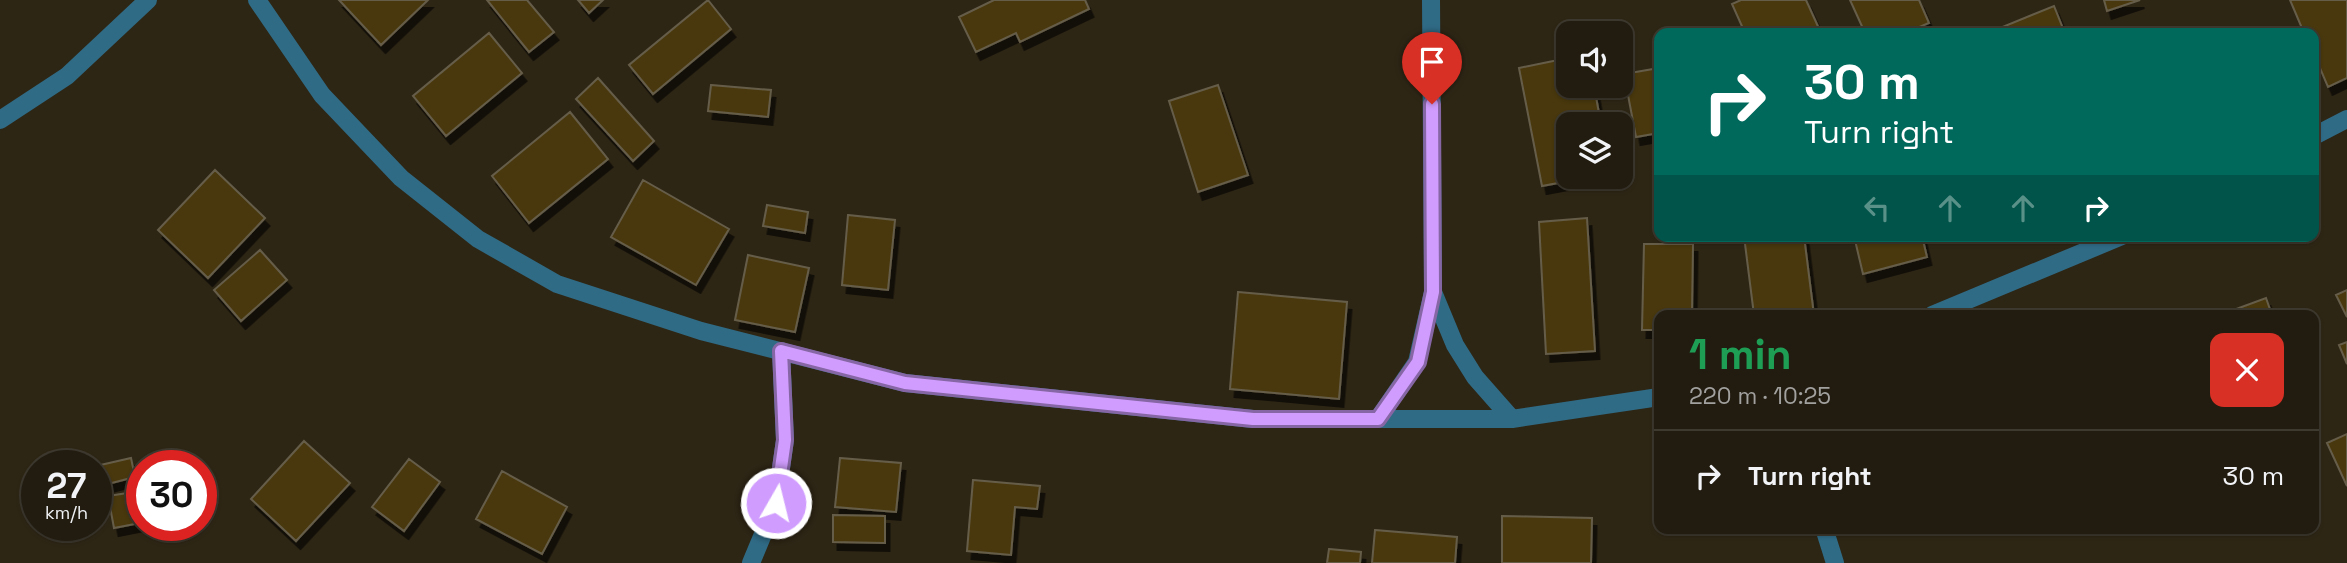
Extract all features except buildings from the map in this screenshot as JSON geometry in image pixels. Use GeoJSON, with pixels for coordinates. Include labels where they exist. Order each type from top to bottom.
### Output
{"type":"FeatureCollection","features":[{"type":"Feature","properties":{"kind":"street"},"geometry":{"type":"LineString","coordinates":[[0,120],[67,76],[148,0]]}},
{"type":"Feature","properties":{"kind":"street"},"geometry":{"type":"LineString","coordinates":[[257,0],[322,94],[401,177],[478,239],[557,284],[701,331],[905,383],[1253,419],[1512,419],[1654,398]]}},
{"type":"Feature","properties":{"kind":"street"},"geometry":{"type":"LineString","coordinates":[[1378,419],[1418,362],[1433,292],[1431,0]]}},
{"type":"Feature","properties":{"kind":"street"},"geometry":{"type":"LineString","coordinates":[[2319,133],[2347,119]]}},
{"type":"Feature","properties":{"kind":"street"},"geometry":{"type":"LineString","coordinates":[[1944,310],[2108,242]]}},
{"type":"Feature","properties":{"kind":"street"},"geometry":{"type":"LineString","coordinates":[[1433,292],[1455,345],[1475,377],[1512,419]]}},
{"type":"Feature","properties":{"kind":"street"},"geometry":{"type":"LineString","coordinates":[[751,563],[776,503],[785,440],[781,351]]}},
{"type":"Feature","properties":{"kind":"street"},"geometry":{"type":"LineString","coordinates":[[1826,534],[1835,563]]}},
{"type":"Feature","properties":{"kind":"route"},"geometry":{"type":"LineString","coordinates":[[776,503],[785,440],[781,351],[905,383],[1253,419],[1378,419],[1418,362],[1433,292],[1432,104]]}}]}
